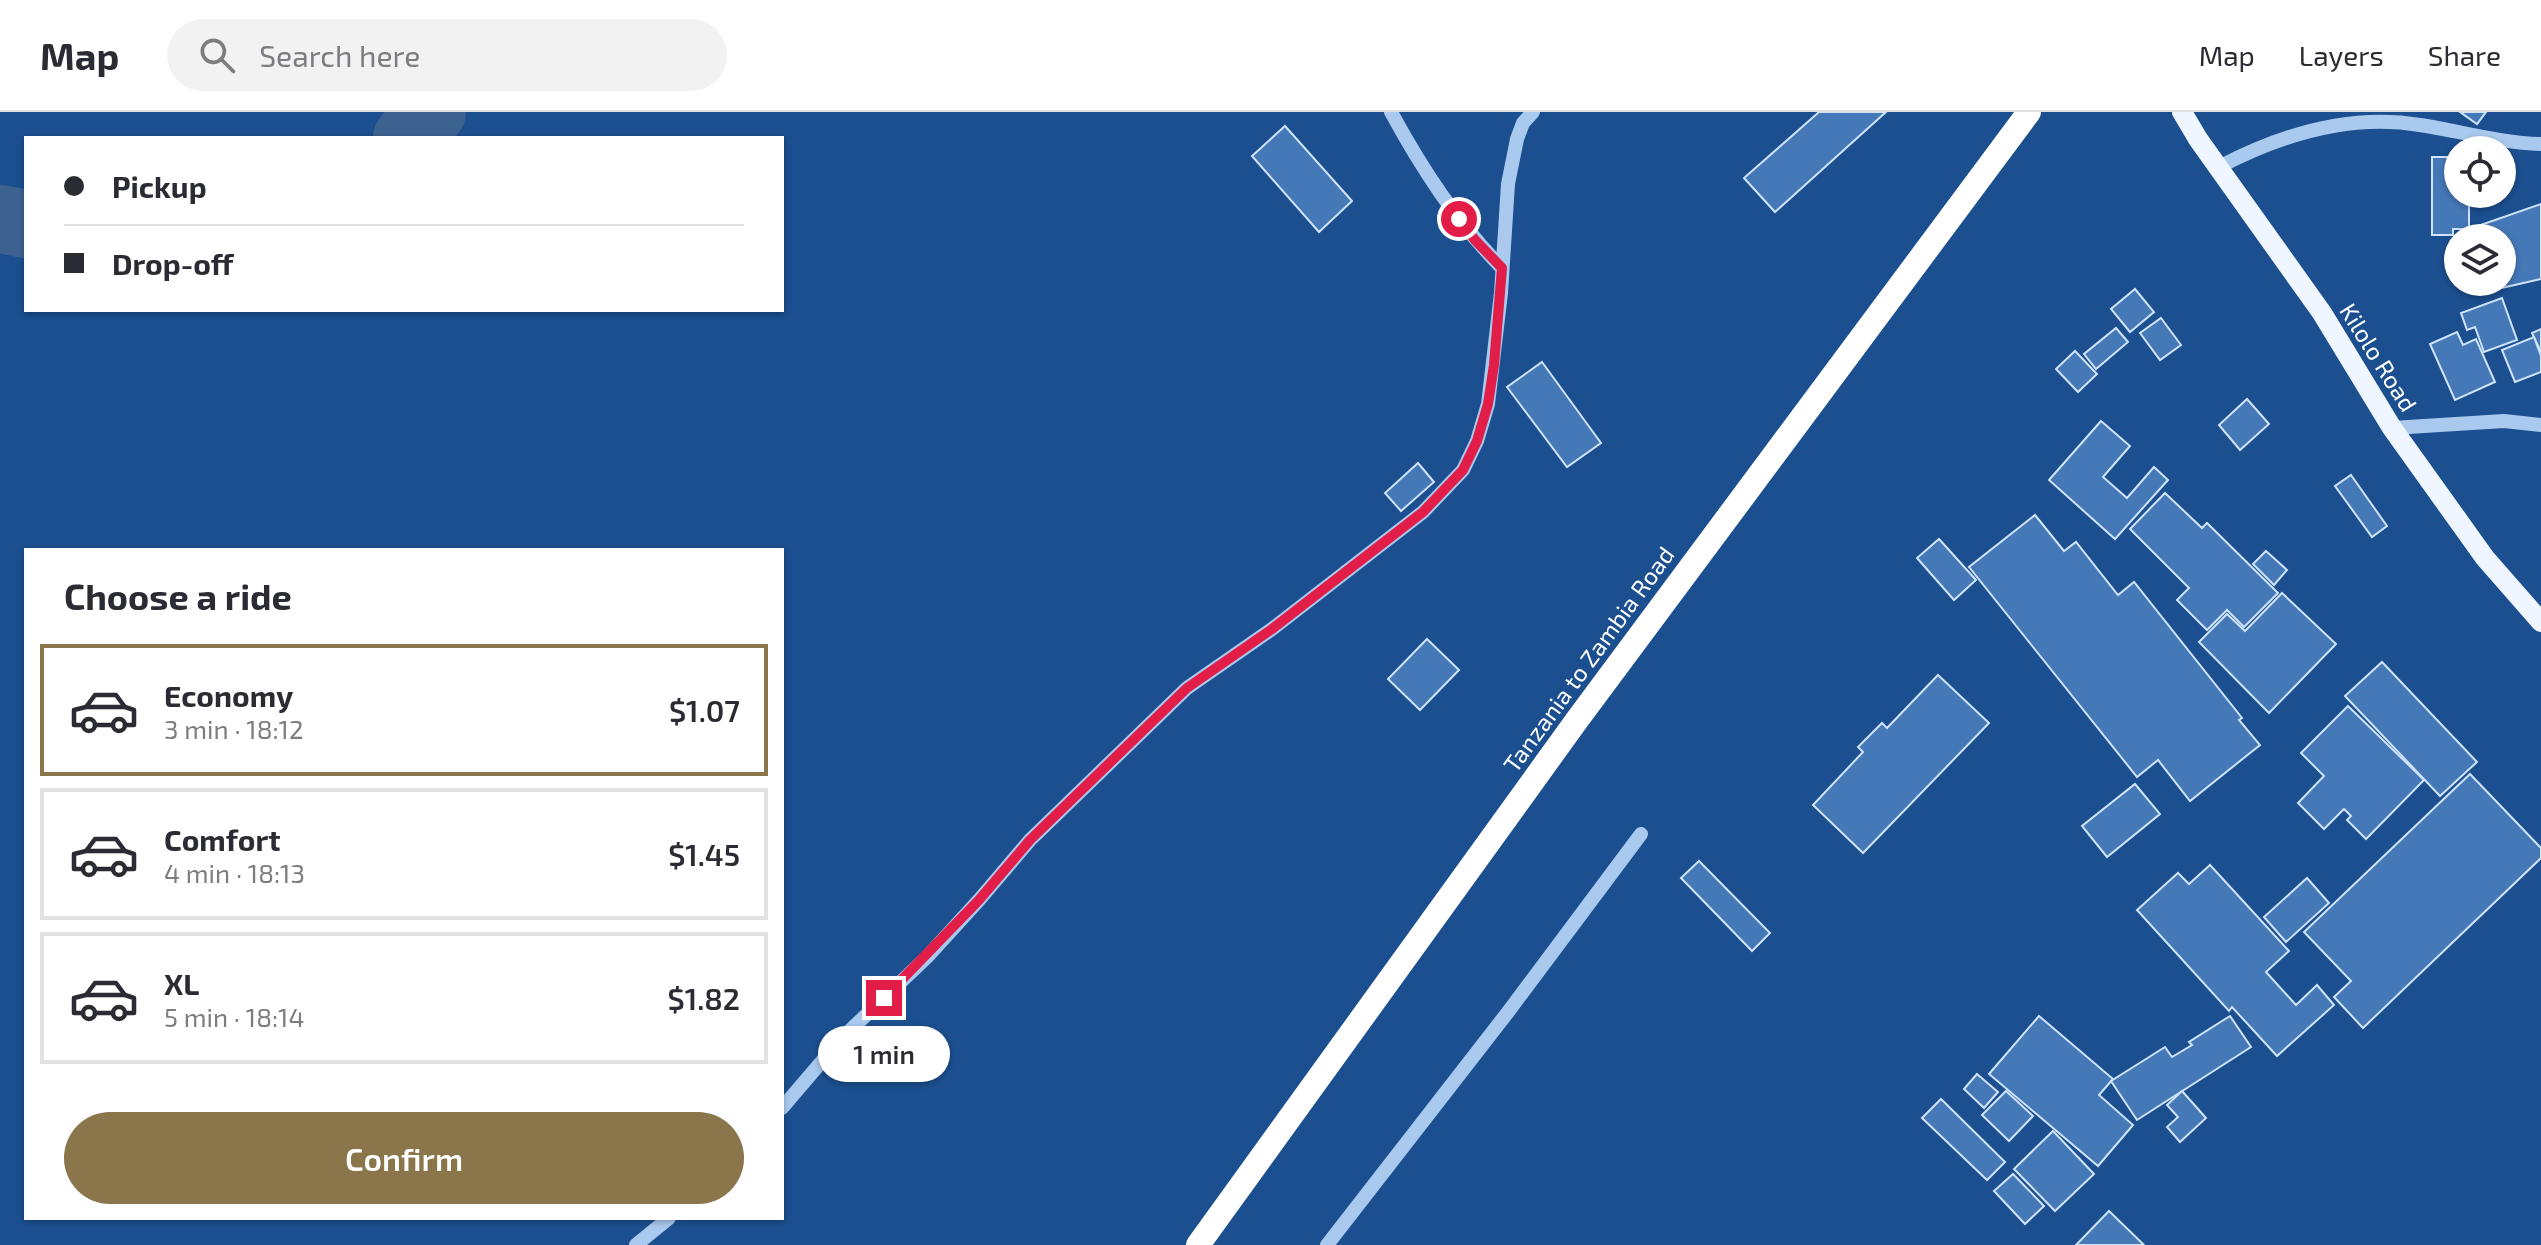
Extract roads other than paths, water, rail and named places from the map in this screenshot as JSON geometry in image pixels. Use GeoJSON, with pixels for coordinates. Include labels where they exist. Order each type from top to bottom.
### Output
{"type":"FeatureCollection","features":[{"type":"Feature","properties":{"kind":"highway","name":"Tanzania to Zambia Road"},"geometry":{"type":"LineString","coordinates":[[1198,1245],[1577,720],[2029,112]]}},
{"type":"Feature","properties":{"kind":"main road","name":"Kilolo Road"},"geometry":{"type":"LineString","coordinates":[[2182,112],[2322,313],[2392,428],[2485,558],[2541,622]]}},
{"type":"Feature","properties":{"kind":"street"},"geometry":{"type":"LineString","coordinates":[[1391,112],[1416,158],[1443,198],[1475,240],[1502,268]]}},
{"type":"Feature","properties":{"kind":"street"},"geometry":{"type":"LineString","coordinates":[[784,1106],[841,1039],[927,957],[1030,840],[1187,688],[1272,629],[1423,512],[1463,470],[1477,441],[1488,404],[1511,169],[1523,123],[1533,112]]}},
{"type":"Feature","properties":{"kind":"street"},"geometry":{"type":"LineString","coordinates":[[2219,167],[2256,147],[2293,134],[2377,122],[2417,124],[2541,144]]}},
{"type":"Feature","properties":{"kind":"street"},"geometry":{"type":"LineString","coordinates":[[2392,428],[2504,421],[2541,425]]}},
{"type":"Feature","properties":{"kind":"street"},"geometry":{"type":"LineString","coordinates":[[1327,1245],[1641,834]]}},
{"type":"Feature","properties":{"kind":"street"},"geometry":{"type":"LineString","coordinates":[[636,1245],[667,1220]]}},
{"type":"Feature","properties":{"kind":"waterway"},"geometry":{"type":"LineString","coordinates":[[409,136],[432,112]]}},
{"type":"Feature","properties":{"kind":"waterway"},"geometry":{"type":"LineString","coordinates":[[0,219],[24,224]]}}]}
